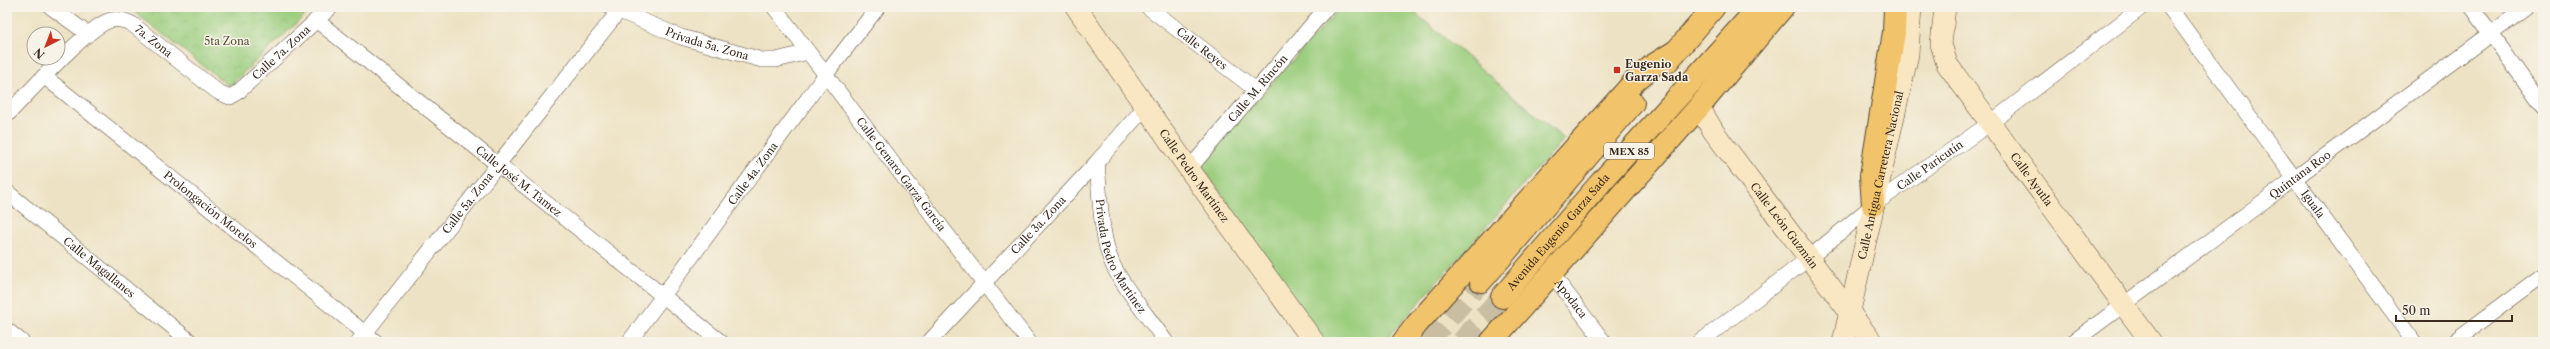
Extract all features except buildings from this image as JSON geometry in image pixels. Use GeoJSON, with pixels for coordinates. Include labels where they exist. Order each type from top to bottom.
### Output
{"type":"FeatureCollection","features":[{"type":"Feature","properties":{"kind":"highway","name":"MEX 85"},"geometry":{"type":"LineString","coordinates":[[1481,281],[1714,7]]}},
{"type":"Feature","properties":{"kind":"highway","name":"Avenida Eugenio Garza Sada"},"geometry":{"type":"LineString","coordinates":[[1502,297],[1759,7]]}},
{"type":"Feature","properties":{"kind":"highway"},"geometry":{"type":"LineString","coordinates":[[1491,342],[1703,102],[1783,7]]}},
{"type":"Feature","properties":{"kind":"highway"},"geometry":{"type":"LineString","coordinates":[[1873,205],[1871,176],[1894,32],[1895,7]]}},
{"type":"Feature","properties":{"kind":"highway"},"geometry":{"type":"LineString","coordinates":[[1703,102],[1727,42]]}},
{"type":"Feature","properties":{"kind":"highway"},"geometry":{"type":"LineString","coordinates":[[1403,342],[1414,333],[1634,82],[1652,66],[1676,51]]}},
{"type":"Feature","properties":{"kind":"main road","name":"Calle Pedro Martínez"},"geometry":{"type":"LineString","coordinates":[[1076,7],[1189,169],[1314,342]]}},
{"type":"Feature","properties":{"kind":"main road","name":"Calle Antigua Carretera Nacional"},"geometry":{"type":"LineString","coordinates":[[1843,342],[1908,54],[1911,7]]}},
{"type":"Feature","properties":{"kind":"main road","name":"Calle Ayutla"},"geometry":{"type":"LineString","coordinates":[[1945,7],[1941,34],[1943,54],[1955,77],[2151,342]]}},
{"type":"Feature","properties":{"kind":"main road","name":"Calle León Guzmán"},"geometry":{"type":"LineString","coordinates":[[1703,102],[1714,132],[1872,342]]}},
{"type":"Feature","properties":{"kind":"street"},"geometry":{"type":"LineString","coordinates":[[51,7],[88,34]]}},
{"type":"Feature","properties":{"kind":"street","name":"Calle 7a. Zona"},"geometry":{"type":"LineString","coordinates":[[230,97],[237,93],[331,7]]}},
{"type":"Feature","properties":{"kind":"street","name":"Calle Genaro Garza García"},"geometry":{"type":"LineString","coordinates":[[774,7],[1029,342]]}},
{"type":"Feature","properties":{"kind":"street","name":"Calle 4a. Zona"},"geometry":{"type":"LineString","coordinates":[[629,342],[826,74],[878,7]]}},
{"type":"Feature","properties":{"kind":"street","name":"Calle Reyes"},"geometry":{"type":"LineString","coordinates":[[1148,7],[1256,90]]}},
{"type":"Feature","properties":{"kind":"street","name":"Calle Paricutín"},"geometry":{"type":"LineString","coordinates":[[1700,342],[1809,258],[1873,205],[1989,124],[2142,7]]}},
{"type":"Feature","properties":{"kind":"street","name":"Iguala"},"geometry":{"type":"LineString","coordinates":[[2169,7],[2414,342]]}},
{"type":"Feature","properties":{"kind":"street"},"geometry":{"type":"LineString","coordinates":[[2472,7],[2543,107]]}},
{"type":"Feature","properties":{"kind":"street","name":"Quintana Roo"},"geometry":{"type":"LineString","coordinates":[[2074,342],[2123,303],[2527,7]]}},
{"type":"Feature","properties":{"kind":"street","name":"Privada 5a. Zona"},"geometry":{"type":"LineString","coordinates":[[616,8],[681,38],[762,60],[776,60],[808,52]]}},
{"type":"Feature","properties":{"kind":"street","name":"Calle 5a. Zona"},"geometry":{"type":"LineString","coordinates":[[366,339],[500,164],[616,8]]}},
{"type":"Feature","properties":{"kind":"street","name":"Calle M. Rincón"},"geometry":{"type":"LineString","coordinates":[[1189,169],[1256,90],[1318,10]]}},
{"type":"Feature","properties":{"kind":"street","name":"7a. Zona"},"geometry":{"type":"LineString","coordinates":[[7,115],[88,34],[108,21],[116,20],[132,24],[218,92],[230,97]]}},
{"type":"Feature","properties":{"kind":"street","name":"Calle José M. Tamez"},"geometry":{"type":"LineString","coordinates":[[316,20],[500,164],[721,342]]}},
{"type":"Feature","properties":{"kind":"street","name":"Prolongación Morelos"},"geometry":{"type":"LineString","coordinates":[[45,76],[366,339]]}},
{"type":"Feature","properties":{"kind":"street","name":"Calle 3a. Zona"},"geometry":{"type":"LineString","coordinates":[[929,342],[1097,162],[1145,107]]}},
{"type":"Feature","properties":{"kind":"street","name":"Privada Pedro Martínez"},"geometry":{"type":"LineString","coordinates":[[1097,162],[1103,220],[1111,260],[1126,287],[1166,342]]}},
{"type":"Feature","properties":{"kind":"street","name":"Calle Magallanes"},"geometry":{"type":"LineString","coordinates":[[7,192],[191,342]]}},
{"type":"Feature","properties":{"kind":"street","name":"Apodaca"},"geometry":{"type":"LineString","coordinates":[[1552,274],[1604,342]]}},
{"type":"Feature","properties":{"kind":"street"},"geometry":{"type":"LineString","coordinates":[[2453,342],[2543,275]]}},
{"type":"Feature","properties":{"kind":"street"},"geometry":{"type":"LineString","coordinates":[[7,330],[22,342]]}},
{"type":"Feature","properties":{"kind":"green space","name":"5ta Zona"},"geometry":{"type":"Polygon","coordinates":[[[128,7],[314,7],[229,86],[128,7]]]}},
{"type":"Feature","properties":{"kind":"green space"},"geometry":{"type":"Polygon","coordinates":[[[1341,7],[1408,7],[1564,139],[1384,342],[1324,342],[1200,163],[1341,7]]]}},
{"type":"Feature","properties":{"kind":"tunnel"},"geometry":{"type":"LineString","coordinates":[[1427,342],[1481,281]]}},
{"type":"Feature","properties":{"kind":"tunnel"},"geometry":{"type":"LineString","coordinates":[[1462,342],[1502,297]]}},
{"type":"Feature","properties":{"kind":"place","name":"Eugenio Garza Sada"},"geometry":{"type":"Point","coordinates":[1617,70]}}]}
